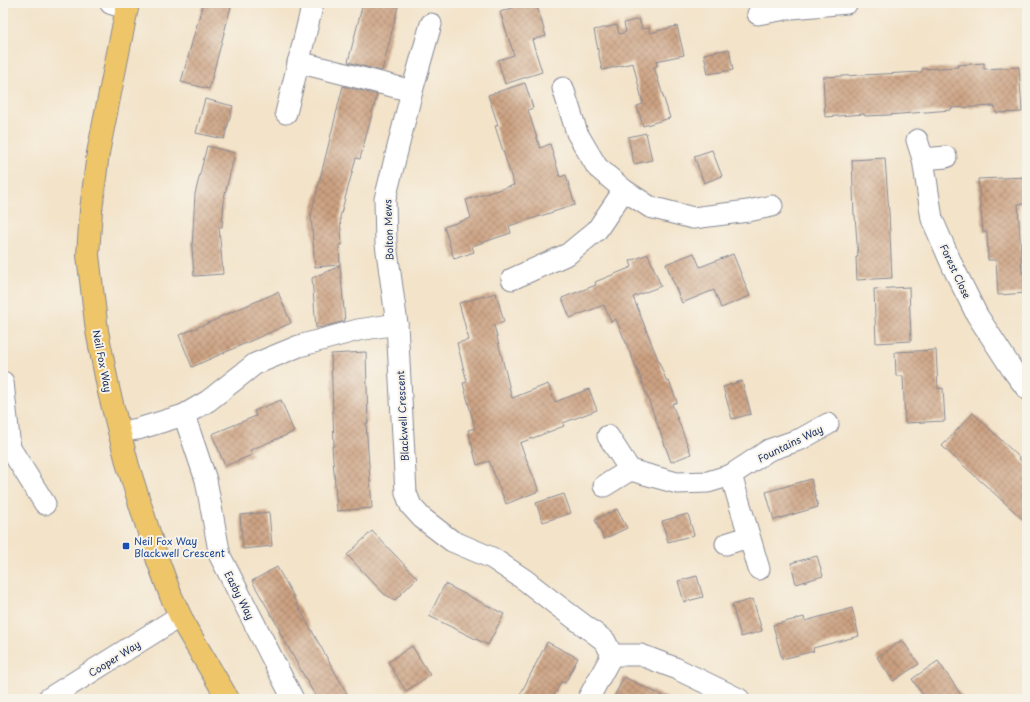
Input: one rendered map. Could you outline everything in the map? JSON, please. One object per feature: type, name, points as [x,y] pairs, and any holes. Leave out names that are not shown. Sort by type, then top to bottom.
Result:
[{"type":"main road","name":"Neil Fox Way","points":[[122,5],[98,153],[91,210],[88,255],[96,331],[109,392],[128,466],[157,558],[171,596],[186,628],[228,699]]},
{"type":"street","points":[[286,113],[313,3]]},
{"type":"street","points":[[758,14],[792,8],[846,3]]},
{"type":"street","name":"Bolton Mews","points":[[397,324],[386,244],[385,199],[412,91],[431,24]]},
{"type":"street","points":[[298,62],[412,91]]},
{"type":"street","points":[[563,88],[577,134],[597,167],[624,190],[650,207],[693,218],[748,211],[772,206]]},
{"type":"street","name":"Forest Close","points":[[946,157],[920,150],[932,219],[976,315],[1027,389]]},
{"type":"street","points":[[512,278],[568,254],[597,230],[624,190]]},
{"type":"street","points":[[119,432],[138,429],[184,415],[208,401],[255,364],[299,346],[358,330],[397,324]]},
{"type":"street","name":"Blackwell Crescent","points":[[397,324],[406,493],[410,506],[422,518],[452,541],[492,558],[525,580],[605,641],[612,655]]},
{"type":"street","points":[[3,382],[7,450],[45,504]]},
{"type":"street","name":"Easby Way","points":[[184,415],[206,480],[220,556],[293,699]]},
{"type":"street","name":"Fountains Way","points":[[630,470],[677,483],[708,482],[731,475],[769,450],[801,439],[828,424]]},
{"type":"street","points":[[604,486],[630,470],[608,436]]},
{"type":"street","points":[[731,475],[758,569]]},
{"type":"street","points":[[726,544],[748,537]]},
{"type":"street","name":"Cooper Way","points":[[48,699],[180,616]]},
{"type":"street","points":[[588,699],[612,655],[641,655],[675,668],[739,699]]},
{"type":"building","points":[[203,3],[232,3],[209,89],[181,82]]},
{"type":"building","points":[[363,3],[399,3],[382,71],[348,62]]},
{"type":"building","points":[[527,3],[536,3],[546,36],[532,40],[542,72],[505,84],[498,60],[514,55],[500,12]]},
{"type":"building","points":[[639,19],[642,29],[649,28],[650,33],[677,26],[684,55],[656,61],[657,66],[654,67],[670,118],[643,126],[637,106],[643,104],[633,63],[602,70],[594,30],[617,25],[619,34],[626,32],[624,23]]},
{"type":"building","points":[[729,49],[733,70],[708,74],[704,54]]},
{"type":"building","points":[[984,63],[984,69],[1019,67],[1022,112],[996,113],[995,106],[951,108],[951,110],[888,115],[865,116],[864,114],[825,117],[823,77],[922,72],[922,69],[958,67],[957,65]]},
{"type":"building","points":[[525,83],[533,108],[528,110],[540,148],[550,144],[560,177],[566,175],[575,205],[509,226],[511,233],[472,246],[474,252],[454,259],[444,227],[471,218],[466,200],[514,185],[495,126],[498,125],[488,95]]},
{"type":"building","points":[[343,86],[377,95],[360,159],[356,158],[340,217],[342,245],[339,245],[340,265],[315,267],[311,215]]},
{"type":"building","points":[[205,99],[233,106],[224,139],[196,133]]},
{"type":"building","points":[[646,133],[652,160],[634,164],[628,137]]},
{"type":"building","points":[[207,146],[235,153],[224,198],[222,227],[219,227],[223,274],[194,276],[192,248],[195,194]]},
{"type":"building","points":[[712,150],[722,176],[704,183],[694,156]]},
{"type":"building","points":[[885,158],[892,278],[857,280],[856,257],[858,257],[854,215],[852,160]]},
{"type":"building","points":[[1027,177],[1027,204],[1018,204],[1022,273],[1027,273],[1027,293],[998,295],[996,260],[988,260],[987,232],[983,232],[978,179]]},
{"type":"building","points":[[694,253],[700,267],[733,254],[750,296],[721,308],[714,290],[682,303],[666,264]]},
{"type":"building","points":[[648,254],[661,286],[633,297],[667,382],[669,381],[677,402],[672,404],[691,454],[671,462],[641,379],[616,319],[611,322],[604,305],[570,318],[562,298],[596,285],[595,282],[632,267],[630,261]]},
{"type":"building","points":[[340,266],[345,321],[316,328],[312,278]]},
{"type":"building","points":[[909,287],[911,341],[876,343],[874,289]]},
{"type":"building","points":[[278,292],[291,323],[192,367],[179,335]]},
{"type":"building","points":[[496,293],[504,322],[494,325],[512,398],[548,384],[555,402],[589,389],[597,410],[563,423],[564,426],[520,443],[539,491],[506,504],[489,461],[477,465],[468,430],[475,428],[463,383],[467,382],[457,343],[469,340],[459,303]]},
{"type":"building","points":[[936,350],[938,389],[943,388],[945,421],[905,423],[903,376],[896,376],[895,352]]},
{"type":"building","points":[[366,352],[368,423],[366,423],[372,508],[337,511],[332,446],[334,446],[331,354]]},
{"type":"building","points":[[742,381],[751,414],[732,419],[723,387]]},
{"type":"building","points":[[281,400],[294,432],[250,450],[252,455],[225,466],[212,434],[256,416],[254,411]]},
{"type":"building","points":[[973,413],[1027,466],[1027,523],[942,446]]},
{"type":"building","points":[[811,479],[818,507],[774,520],[766,492]]},
{"type":"building","points":[[564,494],[571,513],[543,522],[536,503]]},
{"type":"building","points":[[617,509],[627,528],[604,539],[595,520]]},
{"type":"building","points":[[269,512],[272,546],[243,549],[240,515]]},
{"type":"building","points":[[688,514],[694,535],[668,542],[662,521]]},
{"type":"building","points":[[372,531],[417,578],[395,600],[384,594],[347,555]]},
{"type":"building","points":[[817,556],[823,576],[796,584],[791,563]]},
{"type":"building","points":[[277,567],[350,699],[317,699],[279,631],[280,630],[252,581]]},
{"type":"building","points":[[697,576],[703,597],[684,602],[678,581]]},
{"type":"building","points":[[445,584],[504,614],[488,645],[429,616]]},
{"type":"building","points":[[753,599],[762,631],[741,637],[732,605]]},
{"type":"building","points":[[852,608],[859,636],[813,648],[814,651],[782,659],[773,625],[804,617],[805,621]]},
{"type":"building","points":[[902,640],[919,664],[893,681],[877,657]]},
{"type":"building","points":[[547,642],[578,658],[565,683],[561,682],[552,699],[518,699]]},
{"type":"building","points":[[412,646],[430,675],[406,691],[388,662]]},
{"type":"building","points":[[938,661],[964,699],[925,699],[912,679]]},
{"type":"building","points":[[624,677],[669,699],[613,699]]},
{"type":"place","name":"Neil Fox Way Blackwell Crescent","points":[[126,546]]}]
